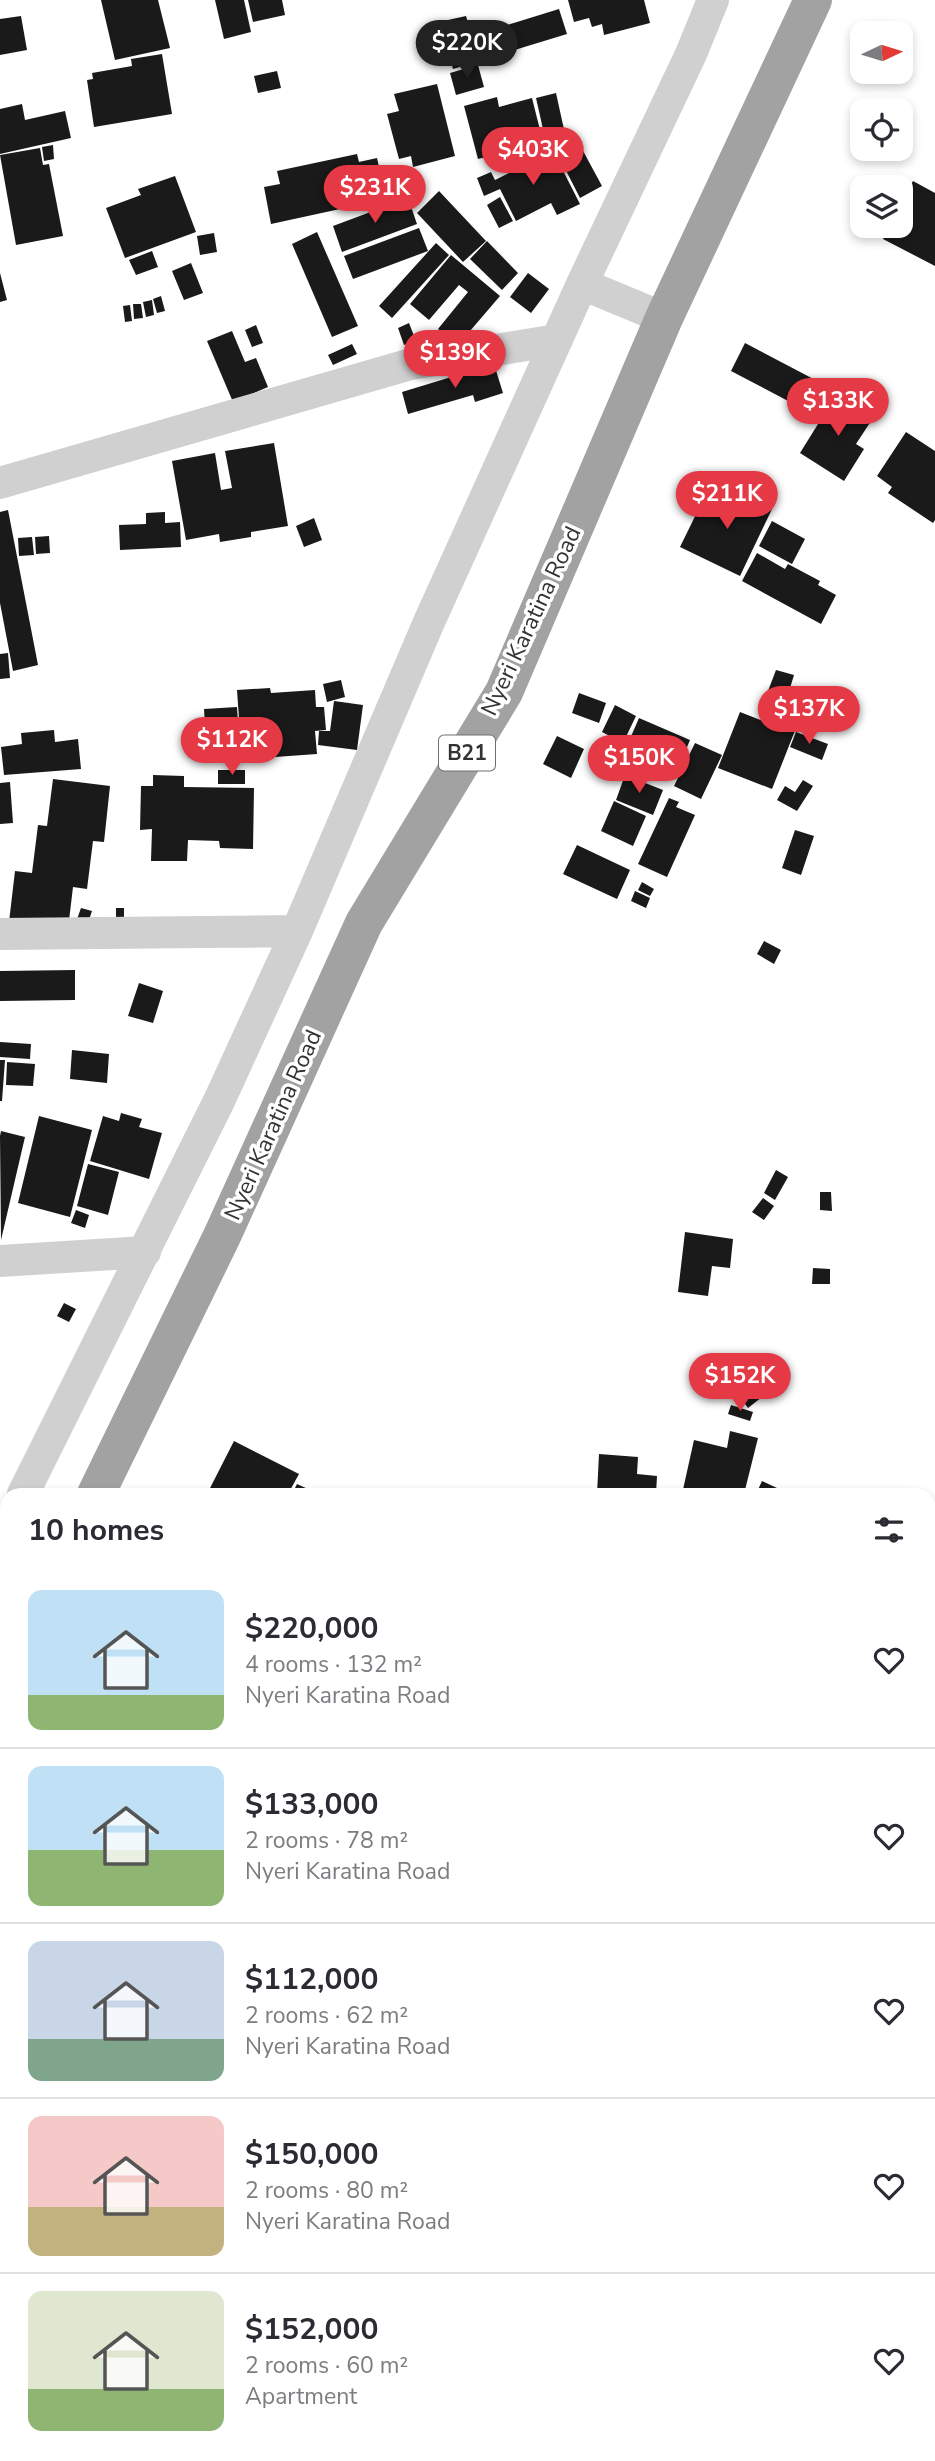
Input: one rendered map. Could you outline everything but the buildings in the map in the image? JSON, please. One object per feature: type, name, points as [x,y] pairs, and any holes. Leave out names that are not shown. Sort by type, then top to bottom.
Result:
[{"type":"highway","name":"Nyeri Karatina Road","points":[[99,1488],[222,1236],[364,923],[503,692],[664,318],[813,0]]},
{"type":"street","points":[[26,1488],[219,1101],[297,931],[429,622],[582,284],[691,54],[713,0]]},
{"type":"street","points":[[582,284],[664,318]]},
{"type":"street","points":[[0,483],[411,364],[557,340]]},
{"type":"street","points":[[0,934],[297,931]]},
{"type":"street","points":[[0,1261],[145,1252]]}]
